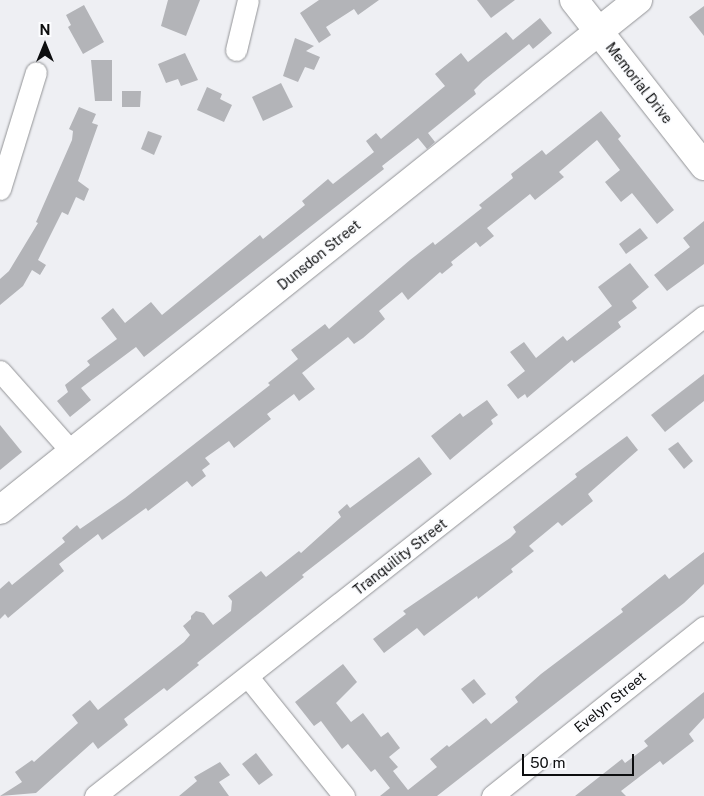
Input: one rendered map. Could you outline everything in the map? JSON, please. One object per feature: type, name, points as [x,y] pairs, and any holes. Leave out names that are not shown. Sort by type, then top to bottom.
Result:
[{"type":"main road","name":"Memorial Drive","points":[[574,0],[704,166]]},
{"type":"main road","name":"Dunsdon Street","points":[[0,510],[638,0]]},
{"type":"street","points":[[236,50],[248,0]]},
{"type":"street","points":[[0,189],[36,72]]},
{"type":"street","name":"Tranquility Street","points":[[95,796],[704,316]]},
{"type":"street","points":[[0,371],[72,452]]},
{"type":"street","name":"Evelyn Street","points":[[492,796],[704,627]]},
{"type":"street","points":[[248,677],[344,796]]},
{"type":"building","points":[[168,0],[200,0],[186,36],[161,26]]},
{"type":"building","points":[[319,0],[379,0],[358,15],[354,9],[326,27],[331,35],[319,43],[300,13]]},
{"type":"building","points":[[477,0],[515,0],[491,18]]},
{"type":"building","points":[[84,5],[104,42],[83,54],[68,27],[71,25],[66,15]]},
{"type":"building","points":[[704,6],[704,36],[689,17]]},
{"type":"building","points":[[540,18],[552,33],[533,49],[529,44],[483,81],[474,90],[476,94],[428,133],[435,142],[427,149],[418,138],[382,166],[384,169],[144,357],[136,347],[81,388],[91,400],[70,417],[57,401],[68,392],[65,385],[90,365],[87,361],[117,339],[101,318],[113,308],[125,323],[151,302],[162,315],[260,235],[263,239],[305,205],[302,201],[328,179],[333,184],[374,152],[366,141],[376,133],[381,139],[445,86],[435,74],[461,53],[468,62],[506,32],[513,40]]},
{"type":"building","points":[[295,38],[314,46],[306,51],[320,57],[314,70],[305,67],[298,82],[283,76]]},
{"type":"building","points":[[185,53],[198,80],[181,86],[178,79],[166,83],[158,64]]},
{"type":"building","points":[[91,60],[112,60],[112,101],[95,101]]},
{"type":"building","points":[[281,83],[293,107],[263,121],[252,97]]},
{"type":"building","points":[[207,87],[222,94],[220,99],[232,105],[224,122],[197,110]]},
{"type":"building","points":[[122,91],[141,91],[140,107],[122,107]]},
{"type":"building","points":[[79,107],[96,114],[92,123],[98,125],[78,181],[89,189],[84,201],[76,197],[68,215],[62,212],[38,260],[46,265],[40,275],[32,270],[23,286],[0,305],[0,279],[9,271],[38,223],[36,222],[72,140],[73,131],[69,129]]},
{"type":"building","points":[[601,111],[621,136],[618,139],[674,210],[657,224],[632,193],[621,202],[605,182],[620,170],[597,140],[559,172],[564,177],[535,200],[530,194],[487,228],[494,236],[480,247],[476,242],[451,262],[453,265],[442,274],[440,272],[408,300],[402,292],[379,311],[385,319],[363,338],[354,344],[348,337],[302,373],[315,389],[299,401],[294,394],[267,414],[271,419],[234,448],[229,441],[205,458],[210,464],[202,470],[206,476],[192,487],[187,481],[148,511],[146,508],[102,540],[98,534],[59,564],[64,571],[8,618],[5,614],[0,619],[0,589],[9,581],[12,585],[65,542],[62,538],[77,525],[80,529],[125,498],[270,385],[268,383],[298,359],[291,350],[325,324],[329,329],[410,260],[433,242],[435,245],[482,208],[479,205],[513,178],[511,174],[542,150],[546,155]]},
{"type":"building","points":[[148,131],[162,136],[154,155],[141,149]]},
{"type":"building","points":[[704,221],[704,264],[667,291],[654,275],[690,247],[683,238]]},
{"type":"building","points":[[640,228],[648,238],[626,254],[619,244]]},
{"type":"building","points":[[630,263],[649,287],[632,301],[637,308],[618,322],[621,327],[574,363],[572,360],[527,398],[525,394],[518,399],[507,385],[525,371],[510,352],[524,342],[536,358],[563,336],[567,341],[612,306],[598,287]]},
{"type":"building","points":[[704,374],[704,401],[665,432],[651,415]]},
{"type":"building","points":[[487,400],[498,415],[491,420],[493,424],[450,460],[431,436],[460,413],[463,417]]},
{"type":"building","points":[[0,425],[22,452],[0,470]]},
{"type":"building","points":[[627,436],[638,450],[588,494],[593,501],[562,526],[558,522],[529,546],[534,551],[511,569],[513,572],[478,599],[477,596],[424,636],[417,628],[384,653],[373,639],[406,614],[403,611],[510,538],[516,532],[513,527],[577,477],[575,474]]},
{"type":"building","points":[[678,442],[693,461],[684,469],[668,449]]},
{"type":"building","points":[[419,457],[432,474],[302,575],[304,577],[197,663],[199,665],[167,691],[164,688],[124,719],[128,725],[98,749],[93,742],[36,793],[0,796],[22,782],[15,772],[32,760],[34,762],[78,723],[72,715],[90,700],[98,710],[184,642],[190,635],[183,626],[196,611],[204,613],[213,625],[231,611],[232,601],[228,596],[261,571],[266,577],[299,551],[301,553],[341,517],[338,512],[347,504],[350,508]]},
{"type":"building","points":[[704,552],[704,584],[684,603],[437,796],[380,796],[390,788],[375,769],[371,772],[348,744],[342,749],[321,721],[314,726],[295,702],[343,664],[357,682],[336,703],[351,722],[363,713],[381,737],[388,732],[400,748],[389,757],[398,767],[393,771],[408,790],[437,767],[430,759],[447,745],[449,747],[486,718],[491,724],[518,702],[515,697],[541,674],[623,612],[621,609],[665,574],[669,579]]},
{"type":"building","points":[[474,679],[486,694],[473,704],[461,689]]},
{"type":"building","points":[[704,692],[704,718],[689,734],[694,741],[663,765],[660,761],[621,791],[626,796],[575,796],[622,759],[625,763],[648,746],[644,741]]},
{"type":"building","points":[[256,753],[273,775],[259,785],[242,764]]},
{"type":"building","points":[[220,762],[230,775],[219,782],[229,796],[179,796],[197,781],[194,777]]}]
